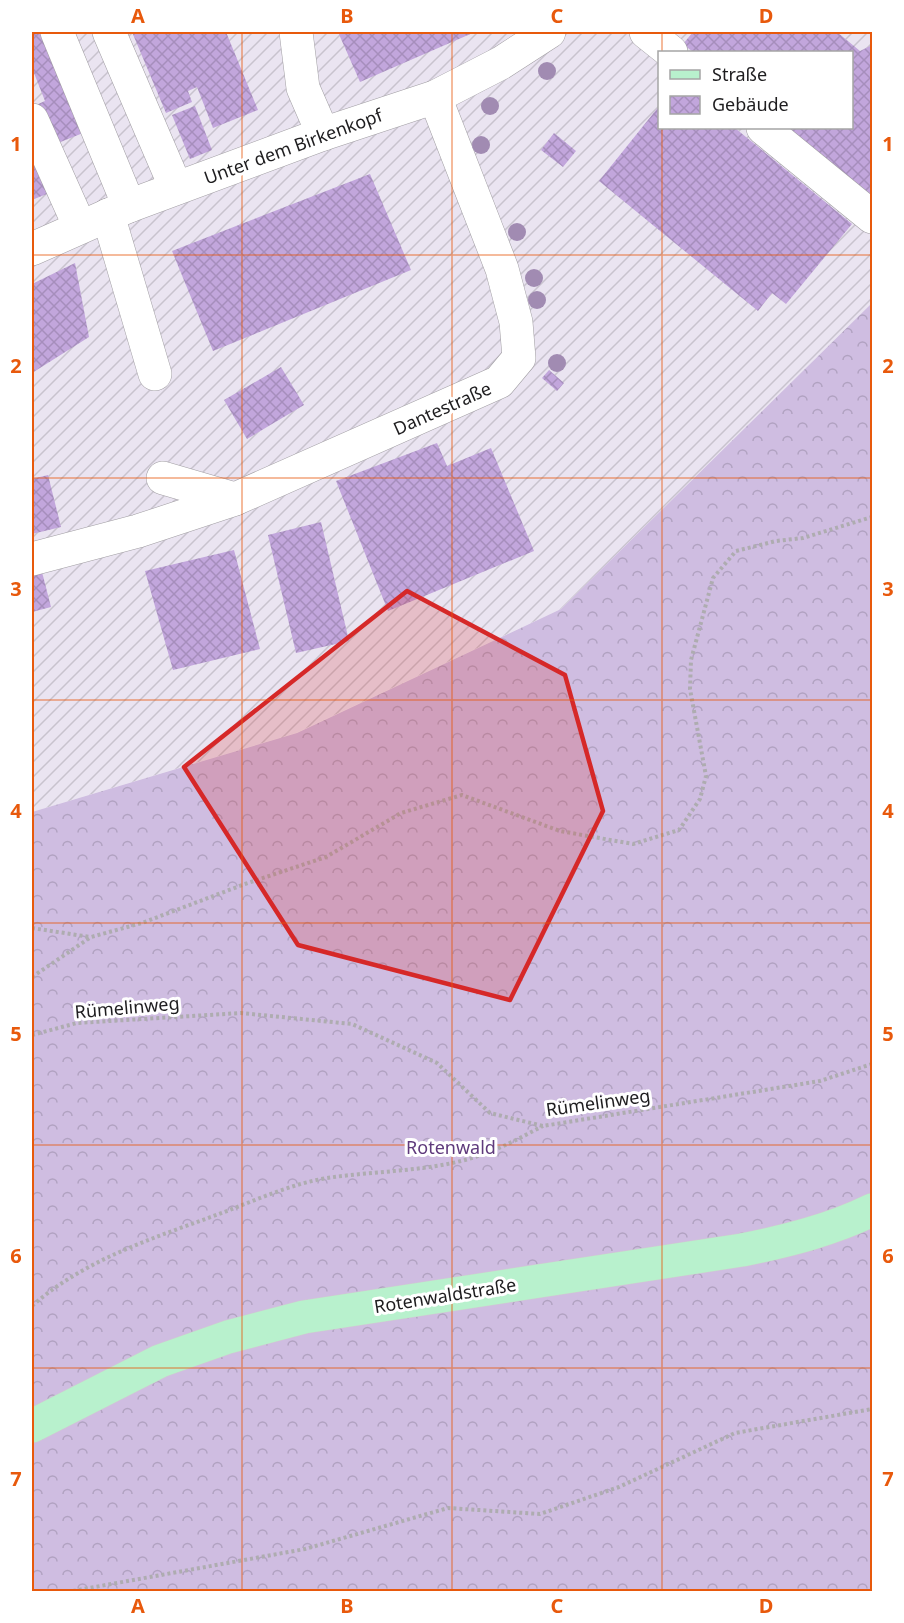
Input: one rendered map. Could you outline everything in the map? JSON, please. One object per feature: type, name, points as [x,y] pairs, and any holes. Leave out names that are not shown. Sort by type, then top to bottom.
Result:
[{"type":"main road","name":"Rotenwaldstraße","points":[[32,1426],[160,1361],[228,1337],[304,1317],[753,1248],[795,1239],[873,1210]]},
{"type":"street","points":[[57,32],[106,216],[155,375]]},
{"type":"street","points":[[109,32],[176,188]]},
{"type":"street","points":[[296,32],[303,88],[323,134]]},
{"type":"street","name":"Unter dem Birkenkopf","points":[[32,249],[176,188],[323,134],[435,97],[501,63],[549,32]]},
{"type":"street","points":[[646,32],[670,51]]},
{"type":"street","name":"Dantestraße","points":[[32,559],[138,531],[235,499],[499,382],[519,358],[516,322],[502,269],[435,97]]},
{"type":"street","points":[[32,120],[106,216]]},
{"type":"street","points":[[764,129],[873,217]]},
{"type":"street","points":[[163,478],[235,499]]},
{"type":"path","points":[[32,977],[91,937],[142,923],[245,884],[326,857],[401,813],[462,795],[560,831],[633,844],[679,830],[700,798],[706,776],[690,689],[691,660],[713,578],[736,551],[776,541],[803,538],[873,516]]},
{"type":"path","points":[[32,928],[91,937]]},
{"type":"path","name":"Rümelinweg","points":[[32,1035],[77,1023],[241,1013],[352,1024],[437,1063],[490,1113],[543,1126],[820,1081],[873,1064]]},
{"type":"path","points":[[32,1306],[51,1289],[119,1251],[270,1194],[326,1178],[385,1173],[448,1163],[488,1153],[543,1126]]},
{"type":"path","points":[[67,1592],[305,1549],[448,1508],[540,1514],[619,1487],[735,1433],[873,1409]]},
{"type":"highlighted area","points":[[407,591],[565,675],[603,811],[510,1000],[298,945],[184,767]]},
{"type":"shaded area","points":[[32,32],[872,32],[872,303],[561,609],[296,733],[32,812]]},
{"type":"green space","name":"Rotenwald","points":[[872,303],[872,1591],[32,1592],[32,812],[297,733],[561,609]]},
{"type":"building","points":[[32,32],[47,32],[88,131],[53,145],[36,105],[45,101],[32,68]]},
{"type":"building","points":[[132,32],[226,32],[258,110],[213,128],[197,87],[188,91],[192,102],[166,113]]},
{"type":"building","points":[[338,32],[475,32],[360,82]]},
{"type":"building","points":[[693,32],[837,32],[860,51],[872,45],[872,203],[783,129],[853,129],[853,51],[692,51],[683,44]]},
{"type":"building","points":[[195,106],[212,150],[190,159],[172,115]]},
{"type":"building","points":[[658,107],[658,129],[736,129],[852,224],[786,304],[772,293],[758,311],[599,181]]},
{"type":"building","points":[[554,133],[576,151],[563,167],[541,150]]},
{"type":"building","points":[[32,136],[54,191],[32,200]]},
{"type":"building","points":[[370,174],[411,270],[213,351],[172,251]]},
{"type":"building","points":[[75,263],[89,337],[32,373],[32,284]]},
{"type":"building","points":[[281,367],[304,405],[247,439],[224,400]]},
{"type":"building","points":[[549,370],[564,383],[557,391],[542,378]]},
{"type":"building","points":[[437,443],[447,466],[491,448],[534,551],[388,611],[336,481]]},
{"type":"building","points":[[48,475],[61,527],[32,534],[32,479]]},
{"type":"building","points":[[321,522],[349,641],[296,653],[268,535]]},
{"type":"building","points":[[234,550],[260,649],[173,670],[145,571]]},
{"type":"building","points":[[42,572],[51,607],[32,612],[32,575]]}]
